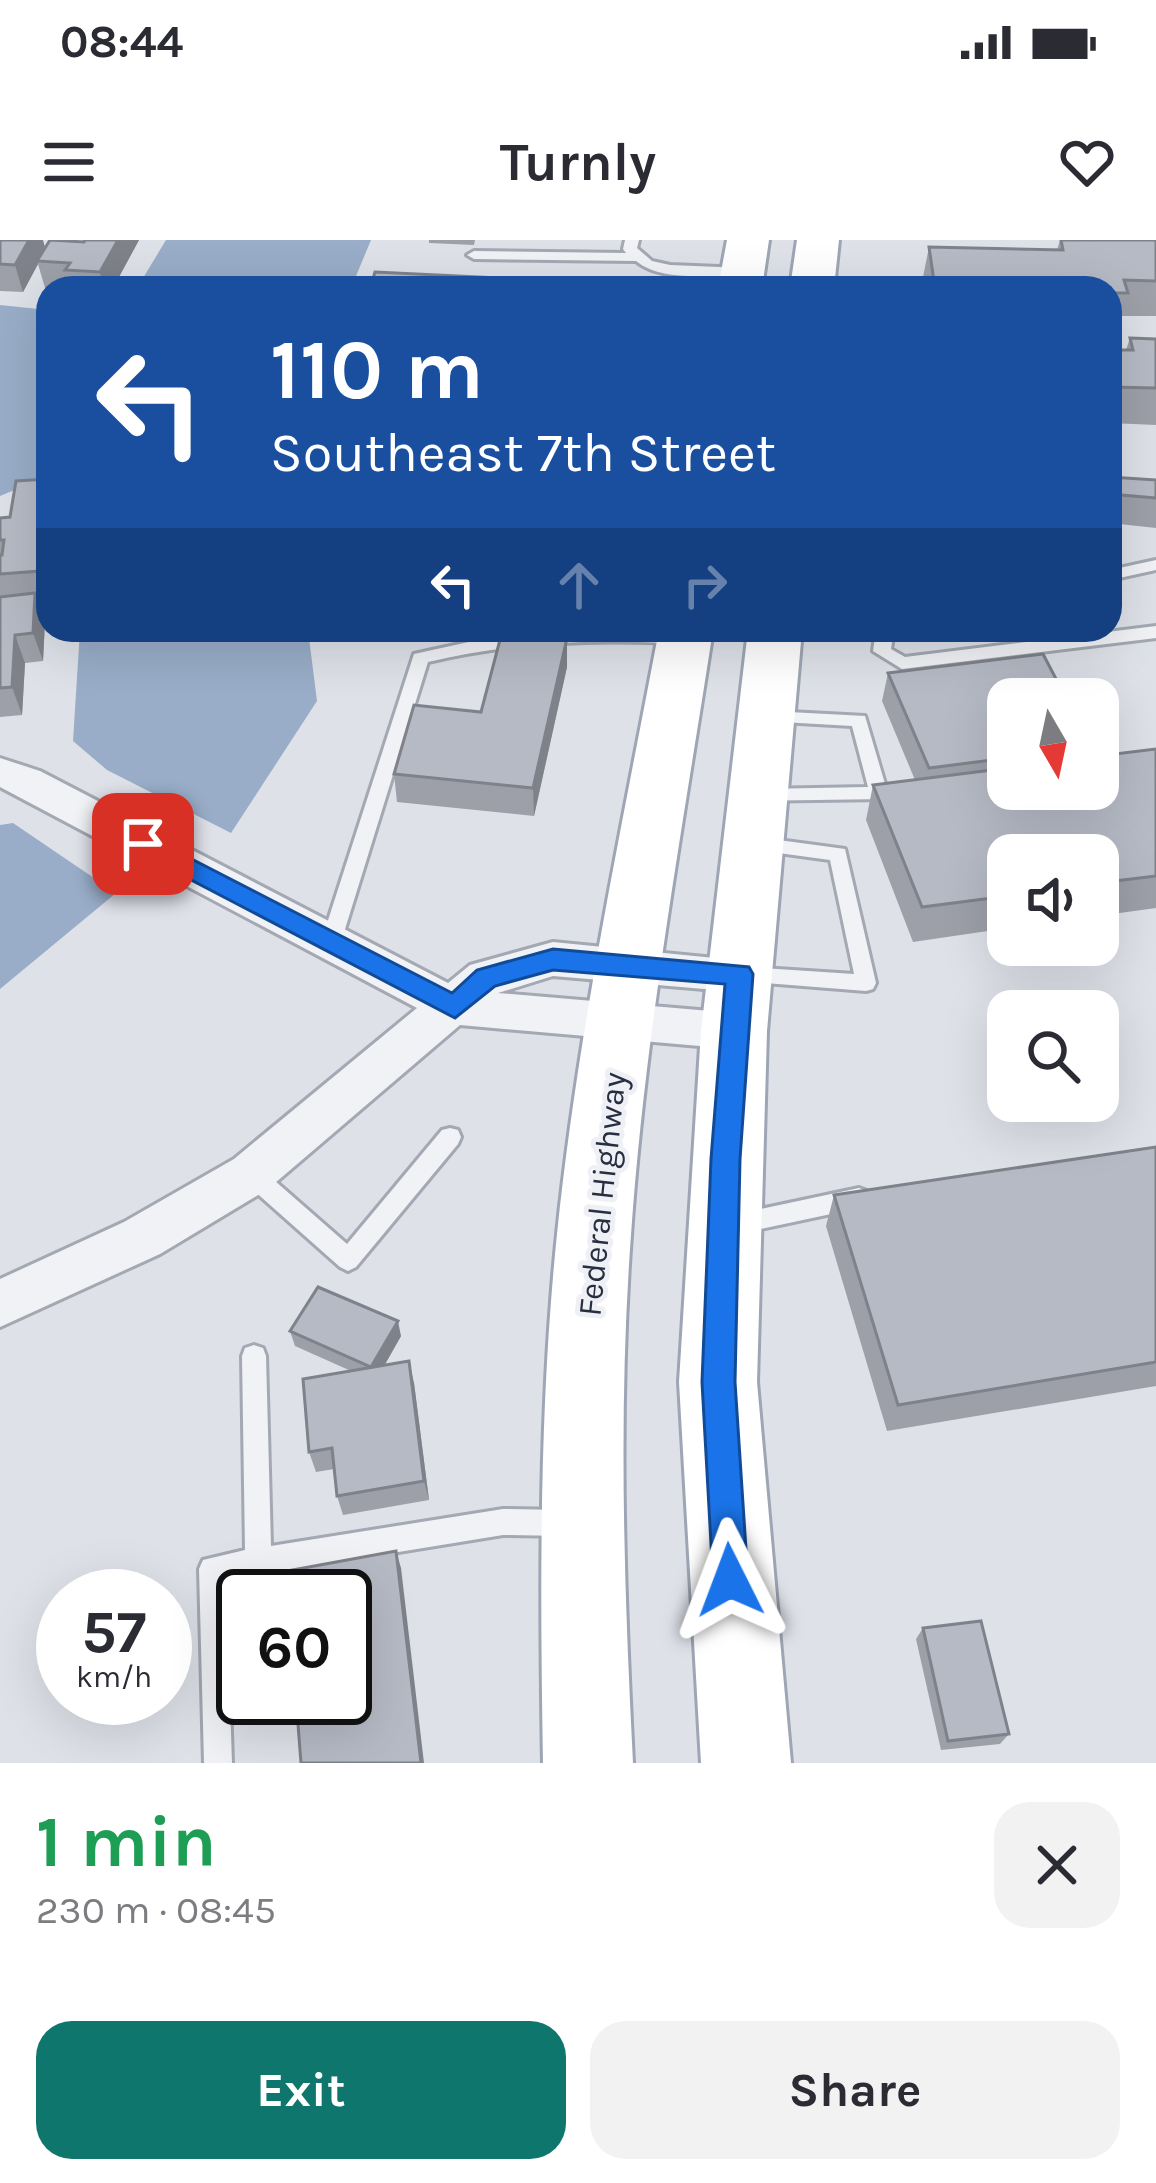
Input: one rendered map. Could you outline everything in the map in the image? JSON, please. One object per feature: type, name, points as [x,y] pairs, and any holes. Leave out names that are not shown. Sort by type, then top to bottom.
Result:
[{"type":"main road","points":[[814,276],[818,240]]},
{"type":"main road","name":"Federal Highway","points":[[588,1763],[581,1607],[584,1398],[599,1185],[625,993],[684,642]]},
{"type":"main road","points":[[746,1763],[718,1382],[736,1003],[774,642]]},
{"type":"street","points":[[0,772],[455,1007],[625,993],[736,1003]]},
{"type":"street","points":[[0,1304],[142,1238],[251,1174],[455,1007]]},
{"type":"lane","points":[[632,240],[630,249],[647,264],[670,269],[744,267]]},
{"type":"lane","points":[[474,255],[638,256]]},
{"type":"lane","points":[[1122,572],[1156,565]]},
{"type":"lane","points":[[1122,636],[1156,632]]},
{"type":"lane","points":[[331,943],[420,658],[482,642]]},
{"type":"lane","points":[[883,642],[882,651],[902,663],[1074,642]]},
{"type":"lane","points":[[755,820],[880,794],[859,720],[766,717]]},
{"type":"lane","points":[[736,1003],[866,982],[838,854],[755,820]]},
{"type":"lane","points":[[251,1174],[348,1260],[450,1136]]},
{"type":"lane","points":[[724,1227],[879,1193]]},
{"type":"lane","points":[[254,1356],[258,1561]]},
{"type":"lane","points":[[218,1763],[212,1569],[503,1522],[584,1523]]},
{"type":"water","points":[[166,240],[371,240],[356,276],[144,276]]},
{"type":"water","points":[[0,305],[36,309],[36,481],[0,496]]},
{"type":"water","points":[[79,642],[310,642],[317,701],[231,833],[107,770],[73,741]]},
{"type":"water","points":[[13,823],[116,893],[0,989],[0,825]]},
{"type":"building","points":[[0,240],[29,240],[15,265],[0,264]]},
{"type":"building","points":[[50,240],[118,240],[100,272],[65,270],[70,263],[37,261]]},
{"type":"building","points":[[1061,240],[1156,240],[1156,281],[1124,280],[1128,293],[1122,293],[1122,276],[933,276],[929,247],[1063,250]]},
{"type":"building","points":[[375,272],[459,276],[374,276]]},
{"type":"building","points":[[1130,338],[1156,339],[1156,388],[1122,387],[1122,350],[1133,350]]},
{"type":"building","points":[[1122,478],[1156,480],[1156,498],[1122,495]]},
{"type":"building","points":[[36,480],[36,571],[0,574],[4,540],[0,540],[0,518],[10,517],[16,481]]},
{"type":"building","points":[[35,593],[33,633],[15,635],[12,687],[0,688],[0,597]]},
{"type":"building","points":[[499,642],[566,642],[533,788],[394,774],[414,705],[481,712]]},
{"type":"building","points":[[1043,654],[1056,678],[987,678],[987,761],[929,768],[888,673]]},
{"type":"building","points":[[1156,749],[1156,876],[1119,880],[1119,834],[987,834],[987,899],[922,907],[873,785],[987,771],[987,810],[1119,810],[1119,753]]},
{"type":"building","points":[[1156,1147],[1156,1362],[898,1405],[834,1195]]},
{"type":"building","points":[[318,1287],[398,1321],[371,1367],[290,1331]]},
{"type":"building","points":[[409,1361],[424,1481],[337,1496],[332,1448],[309,1452],[303,1379]]},
{"type":"building","points":[[396,1551],[421,1763],[301,1763],[298,1725],[372,1725],[372,1569],[298,1569]]},
{"type":"building","points":[[981,1621],[1009,1734],[948,1741],[923,1628]]},
{"type":"route","points":[[143,844],[455,1007],[487,977],[553,959],[739,974],[725,1159],[718,1382],[730,1580]]}]
